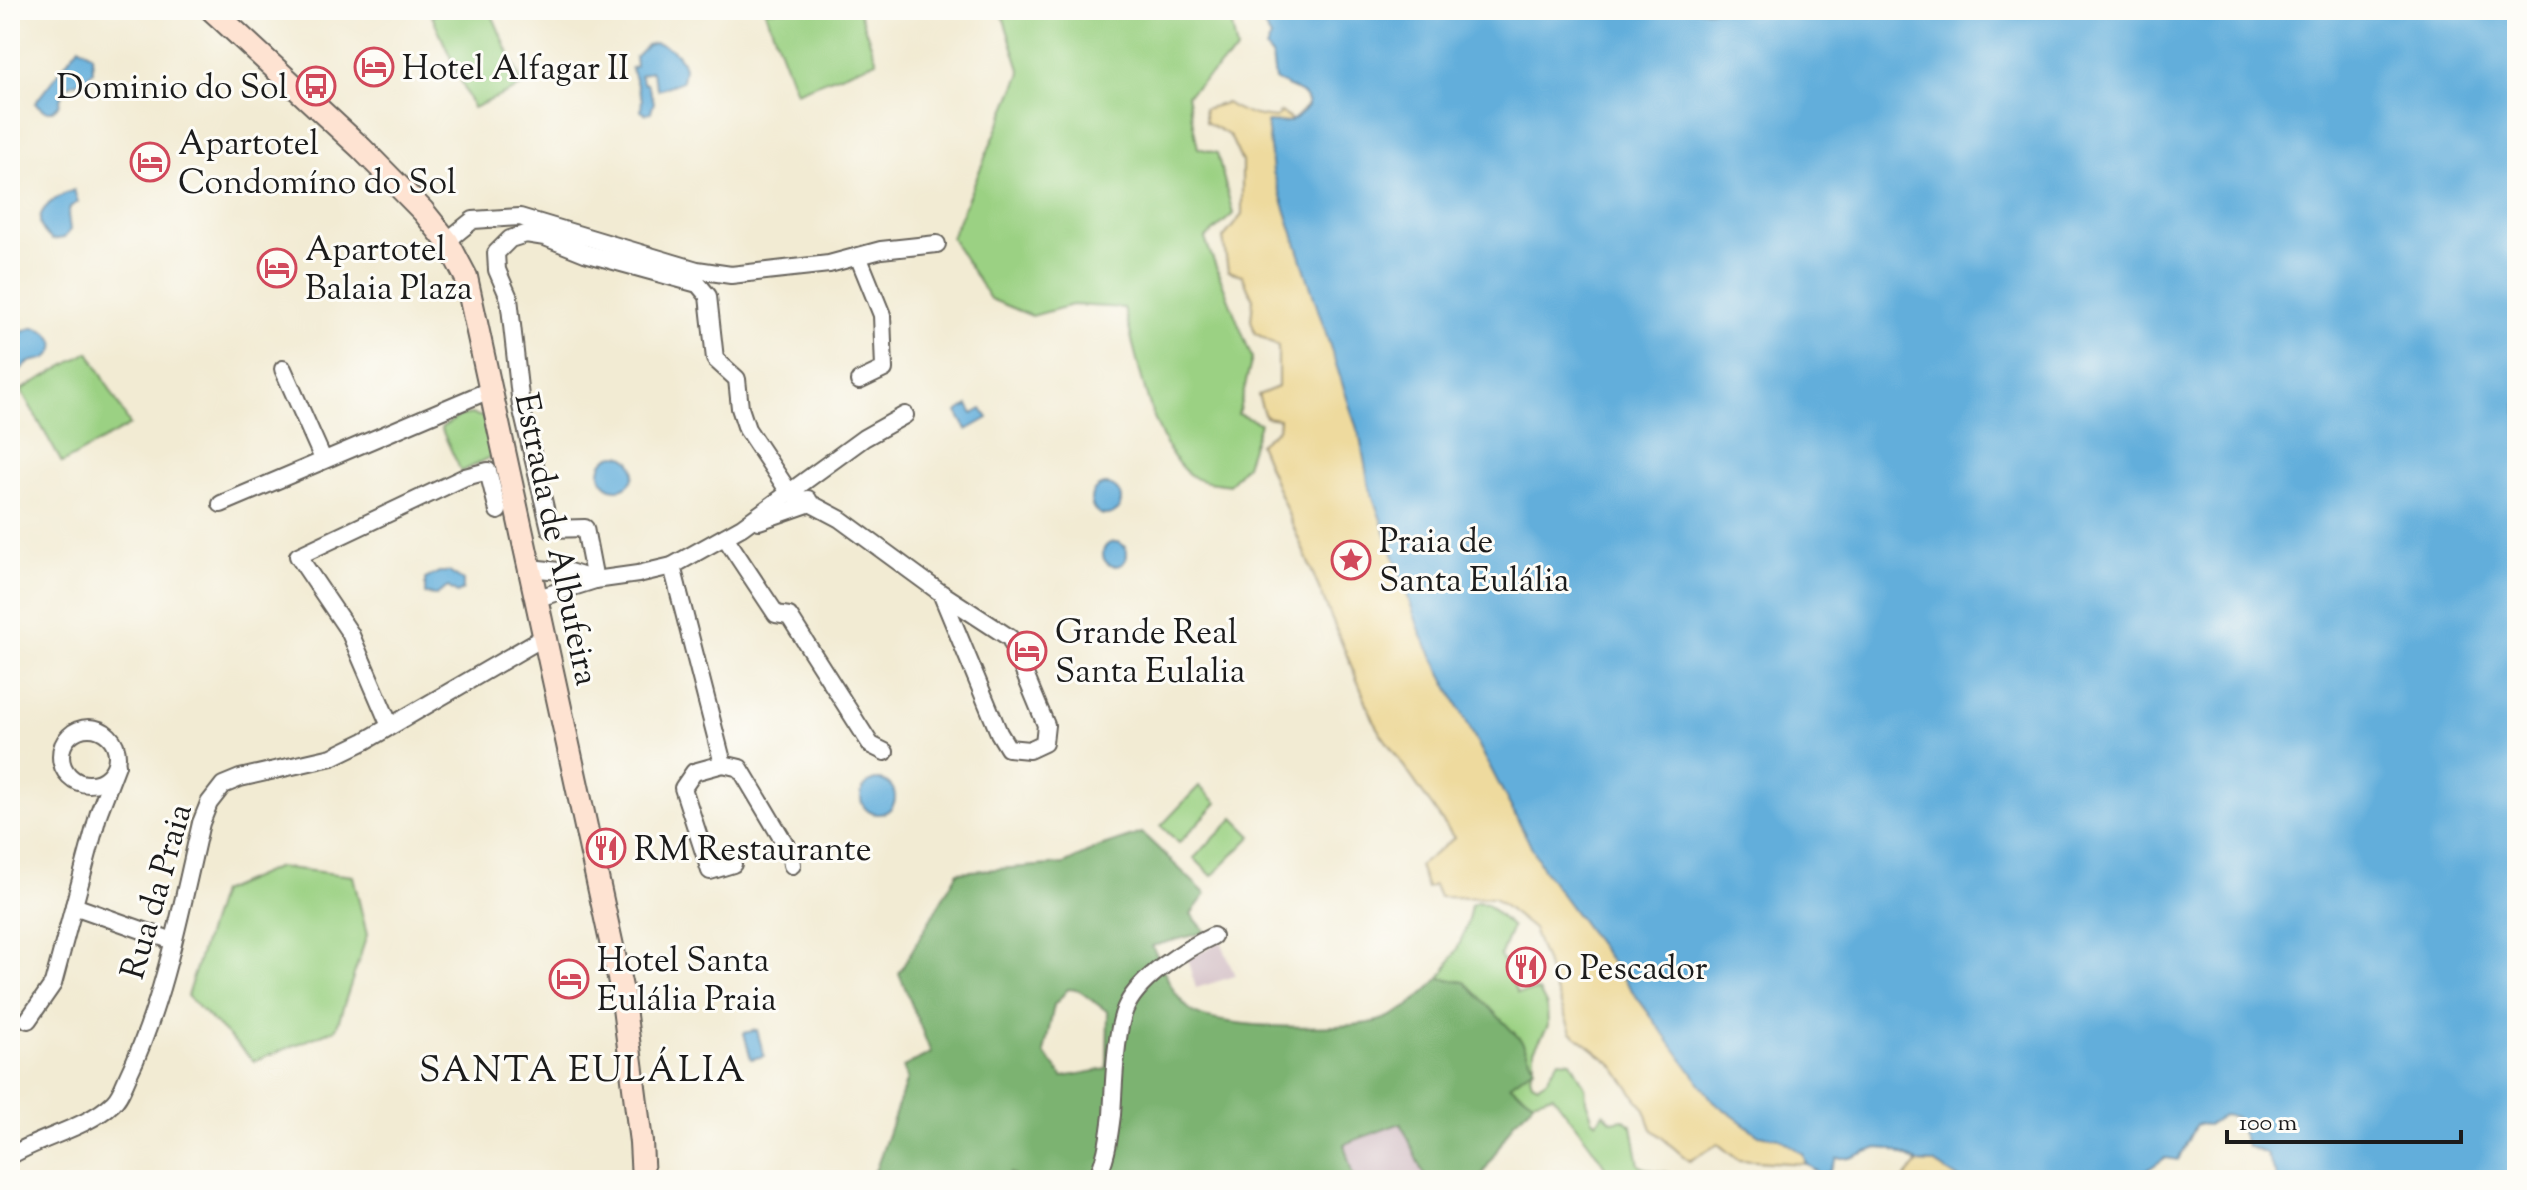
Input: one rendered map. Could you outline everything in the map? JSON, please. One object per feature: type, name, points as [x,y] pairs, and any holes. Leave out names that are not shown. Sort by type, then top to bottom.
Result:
[{"type":"street","name":"Estrada de Albufeira","points":[[212,10],[371,157],[423,211],[447,241],[466,277],[622,992],[643,1180]]},
{"type":"street","points":[[447,241],[473,220],[520,217],[697,270],[731,275],[829,264],[881,250],[937,244]]},
{"type":"street","points":[[595,580],[585,528],[550,529],[521,406],[509,298],[497,270],[496,253],[510,239],[526,234],[545,237],[585,253],[698,284],[708,296],[715,359],[737,379],[740,408],[747,429],[789,492],[840,519],[941,593],[1010,638],[1046,725],[1044,743],[1029,750],[1008,748],[941,593]]},
{"type":"street","points":[[858,256],[882,315],[884,369],[859,381]]},
{"type":"street","points":[[283,369],[323,459]]},
{"type":"street","points":[[221,504],[492,389]]},
{"type":"street","points":[[535,599],[595,580],[672,566],[742,527],[864,438],[905,415]]},
{"type":"street","points":[[390,726],[350,633],[298,556],[465,477],[488,471],[498,511]]},
{"type":"street","points":[[808,504],[810,477]]},
{"type":"street","points":[[742,527],[808,504]]},
{"type":"street","points":[[725,537],[776,614],[789,616],[871,745],[885,752]]},
{"type":"street","points":[[672,566],[723,764]]},
{"type":"street","points":[[529,568],[569,572],[595,580]]},
{"type":"street","name":"Rua da Praia","points":[[10,1156],[93,1117],[116,1101],[137,1056],[173,941],[201,823],[209,803],[223,785],[240,778],[332,757],[544,637]]},
{"type":"street","points":[[28,1020],[53,984],[99,812],[117,765],[117,749],[106,733],[91,728],[72,733],[62,750],[62,765],[66,773],[95,795],[99,812]]},
{"type":"street","points":[[733,864],[710,871],[683,788],[694,772],[723,764],[740,768],[790,852],[792,865]]},
{"type":"street","points":[[85,785],[105,781],[117,765]]},
{"type":"street","points":[[74,906],[173,941]]},
{"type":"street","points":[[1095,1180],[1109,1142],[1125,1006],[1137,989],[1176,958],[1213,936]]},
{"type":"shaded area","points":[[1221,941],[1235,976],[1196,988],[1187,959]]},
{"type":"shaded area","points":[[1401,1122],[1427,1180],[1354,1180],[1344,1144]]},
{"type":"green space","points":[[445,10],[490,10],[523,86],[473,108],[432,16]]},
{"type":"green space","points":[[765,10],[858,10],[877,61],[796,92]]},
{"type":"green space","points":[[1001,10],[1229,10],[1237,51],[1187,95],[1198,148],[1217,153],[1233,214],[1205,239],[1252,358],[1238,414],[1260,423],[1246,465],[1229,485],[1196,479],[1179,464],[1167,446],[1148,400],[1124,308],[1072,305],[1032,316],[990,299],[951,238],[1021,73]]},
{"type":"green space","points":[[89,352],[130,425],[62,463],[21,390]]},
{"type":"green space","points":[[471,414],[484,417],[493,456],[461,472],[441,428],[460,416]]},
{"type":"green space","points":[[1199,786],[1217,803],[1179,843],[1161,826]]},
{"type":"green space","points":[[1234,818],[1252,836],[1212,876],[1194,858]]},
{"type":"green space","points":[[1142,833],[1206,894],[1191,914],[1206,932],[1152,946],[1169,982],[1185,1006],[1207,1018],[1256,1025],[1315,1027],[1365,1024],[1398,1013],[1440,978],[1465,982],[1522,1041],[1534,1067],[1510,1085],[1533,1101],[1514,1122],[1479,1180],[1427,1180],[1401,1123],[1344,1144],[1354,1180],[1018,1180],[1010,1173],[1006,1180],[866,1180],[876,1169],[907,1079],[903,1067],[931,1053],[899,973],[958,872],[1064,864],[1097,848]],"holes":[[[1068,989],[1078,990],[1108,1012],[1107,1069],[1063,1077],[1044,1053],[1054,1005]]]},
{"type":"green space","points":[[278,867],[353,876],[367,935],[336,1029],[254,1061],[187,996],[220,892]]},
{"type":"green space","points":[[1477,902],[1486,904],[1512,927],[1500,956],[1517,993],[1539,991],[1547,1006],[1548,1026],[1534,1050],[1534,1067],[1530,1075],[1532,1082],[1538,1085],[1546,1080],[1559,1060],[1571,1061],[1585,1087],[1593,1120],[1597,1122],[1603,1113],[1612,1121],[1623,1119],[1632,1126],[1639,1165],[1671,1174],[1679,1180],[1612,1180],[1553,1095],[1533,1101],[1510,1085],[1465,983],[1440,978],[1456,952],[1471,905]]},
{"type":"sand","points":[[1291,57],[1903,1135],[1804,1154],[1806,1164],[1738,1160],[1718,1144],[1689,1161],[1652,1129],[1645,1110],[1612,1064],[1571,1032],[1533,929],[1494,898],[1439,897],[1434,885],[1427,888],[1419,866],[1454,838],[1377,728],[1259,444],[1278,429],[1279,419],[1265,417],[1258,395],[1278,387],[1278,346],[1255,333],[1251,320],[1253,299],[1242,275],[1228,271],[1223,238],[1242,215],[1242,162],[1230,136],[1206,122],[1204,109],[1226,103],[1244,112],[1263,116],[1276,118],[1280,112],[1293,121],[1308,105]]},
{"type":"sand","points":[[1918,1162],[1934,1163],[1961,1180],[1903,1180]]},
{"type":"water","points":[[1261,10],[2517,10],[2517,1180],[2278,1180],[2266,1154],[2247,1146],[2235,1117],[2223,1115],[2208,1125],[2196,1124],[2178,1160],[2165,1158],[2141,1174],[2125,1173],[2117,1180],[1961,1180],[1934,1163],[1918,1162],[1891,1149],[1877,1148],[1850,1158],[1837,1158],[1830,1172],[1821,1174],[1806,1164],[1803,1154],[1779,1138],[1759,1135],[1713,1101],[1543,869],[1421,634],[1369,486],[1360,438],[1273,172],[1267,122],[1290,121],[1308,106],[1300,92],[1275,80],[1272,56],[1266,49],[1271,37],[1260,20]]},
{"type":"water","points":[[655,43],[674,51],[684,70],[682,81],[658,90],[651,71],[640,75],[644,84],[647,83],[654,102],[651,112],[646,114],[641,111],[642,99],[631,68],[636,66],[635,57],[647,45]]},
{"type":"water","points":[[79,46],[92,55],[93,71],[68,86],[59,105],[52,111],[45,111],[35,103]]},
{"type":"water","points":[[74,190],[78,202],[70,207],[70,230],[64,238],[52,240],[40,224],[44,209]]},
{"type":"water","points":[[32,328],[43,330],[52,337],[53,352],[46,358],[27,363],[10,376],[10,343],[19,333]]},
{"type":"water","points":[[968,405],[973,414],[982,409],[988,418],[967,430],[957,412]]},
{"type":"water","points":[[617,455],[629,460],[634,472],[629,484],[617,489],[605,484],[600,472],[605,460]]},
{"type":"water","points":[[1106,485],[1117,489],[1121,500],[1117,511],[1106,515],[1095,511],[1091,500],[1095,489]]},
{"type":"water","points":[[1115,542],[1126,549],[1127,554],[1120,565],[1115,566],[1104,559],[1103,554],[1110,543]]},
{"type":"water","points":[[439,572],[449,572],[463,581],[463,590],[457,593],[448,587],[436,595],[425,594],[425,579]]},
{"type":"water","points":[[878,780],[890,785],[895,797],[890,809],[878,814],[866,809],[861,797],[866,785]]},
{"type":"water","points":[[757,1030],[764,1056],[751,1059],[744,1033]]},
{"type":"place","name":"Hotel Alfagar II","points":[[374,67]]},
{"type":"place","name":"Dominio do Sol","points":[[316,86]]},
{"type":"place","name":"Apartotel Condomíno do Sol","points":[[150,162]]},
{"type":"place","name":"Apartotel Balaia Plaza","points":[[277,268]]},
{"type":"place","name":"Praia de Santa Eulália","points":[[1351,560]]},
{"type":"place","name":"Grande Real Santa Eulalia","points":[[1027,651]]},
{"type":"place","name":"RM Restaurante","points":[[606,848]]},
{"type":"place","name":"o Pescador","points":[[1526,967]]},
{"type":"place","name":"Hotel Santa Eulália Praia","points":[[569,979]]},
{"type":"district","name":"SANTA EULÁLIA","points":[[583,1068]]}]
